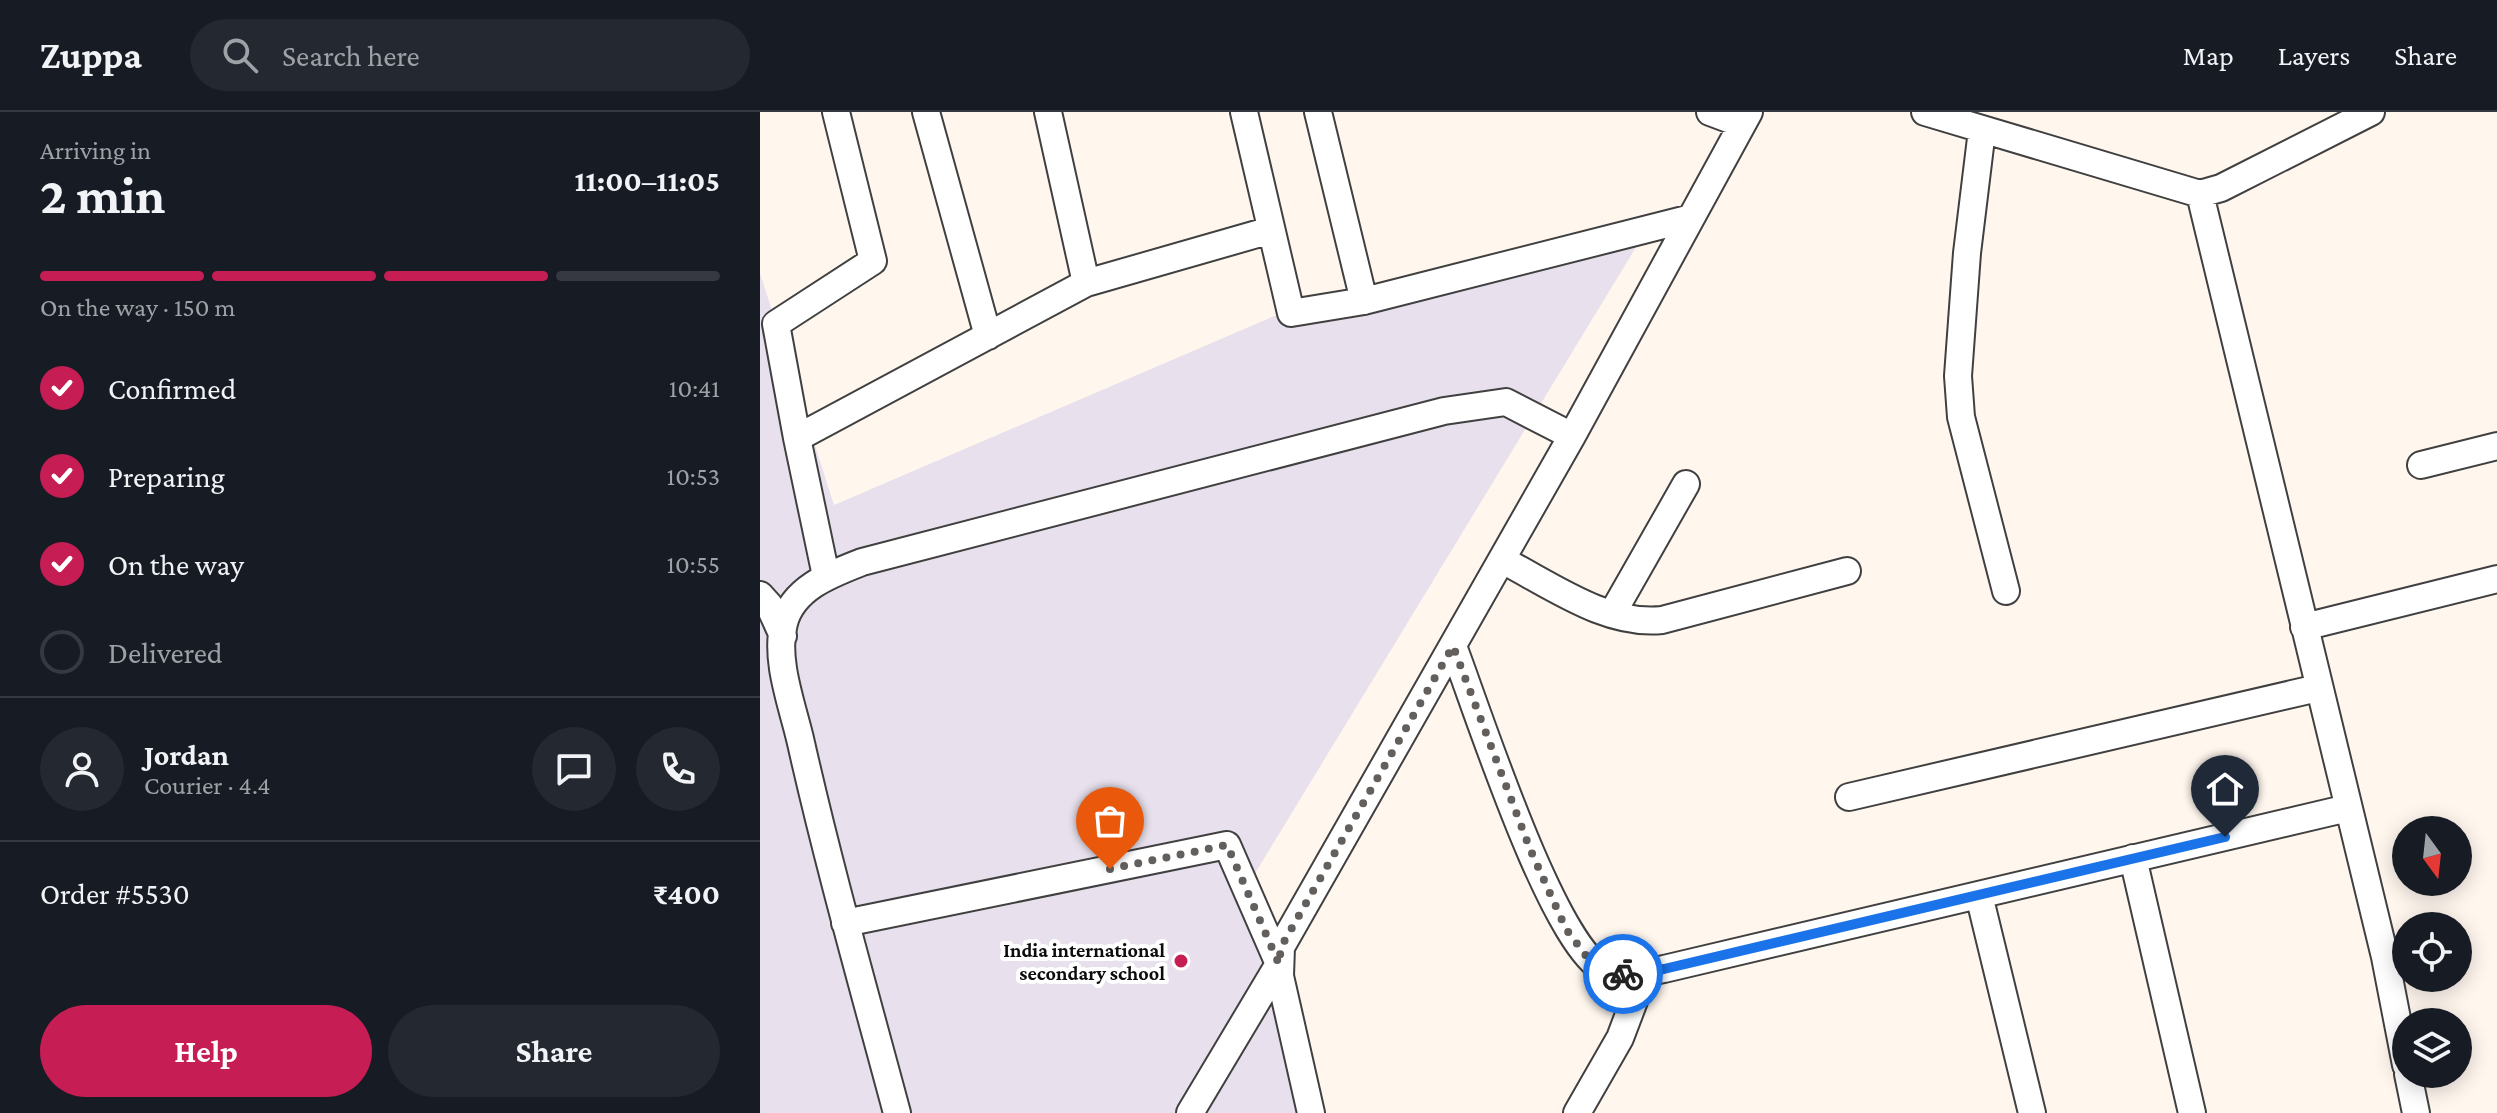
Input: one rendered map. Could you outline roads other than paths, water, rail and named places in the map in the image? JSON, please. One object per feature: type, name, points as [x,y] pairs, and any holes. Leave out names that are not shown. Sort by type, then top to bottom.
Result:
[{"type":"street","points":[[826,576],[776,324],[873,261],[836,112]]},
{"type":"street","points":[[926,112],[988,336]]},
{"type":"street","points":[[1048,112],[1086,283]]},
{"type":"street","points":[[1244,112],[1291,313],[1364,301],[1691,218]]},
{"type":"street","points":[[1318,112],[1364,301]]},
{"type":"street","points":[[1190,1113],[1279,964],[1281,947],[1572,436],[1746,118],[1710,112]]},
{"type":"street","points":[[1935,113],[1982,130],[2200,194],[2221,188],[2371,112]]},
{"type":"street","points":[[1982,130],[1967,253],[1958,376],[1961,417],[2006,591]]},
{"type":"street","points":[[2200,194],[2393,1008]]},
{"type":"street","points":[[797,438],[1086,283],[1271,230]]},
{"type":"street","points":[[897,1113],[845,923],[784,668],[784,622],[798,597],[826,576],[862,562],[1468,407],[1506,402],[1572,436]]},
{"type":"street","points":[[2421,465],[2497,446]]},
{"type":"street","points":[[1612,614],[1686,484]]},
{"type":"street","points":[[1502,560],[1612,614],[1640,622],[1662,620],[1847,571]]},
{"type":"street","points":[[2304,627],[2497,579]]},
{"type":"street","points":[[760,595],[769,605],[783,636]]},
{"type":"street","points":[[1453,646],[1530,849],[1566,929],[1587,957],[1605,971],[1625,975],[2348,808]]},
{"type":"street","points":[[1849,797],[2318,688]]},
{"type":"street","points":[[845,923],[1227,845],[1279,964],[1311,1113]]},
{"type":"street","points":[[2133,858],[2192,1113]]},
{"type":"street","points":[[1979,895],[2032,1113]]},
{"type":"street","points":[[1577,1113],[1620,1038],[1645,972]]},
{"type":"street","points":[[2411,1088],[2416,1113]]},
{"type":"place","name":"India international secondary school","points":[[1181,961]]}]
